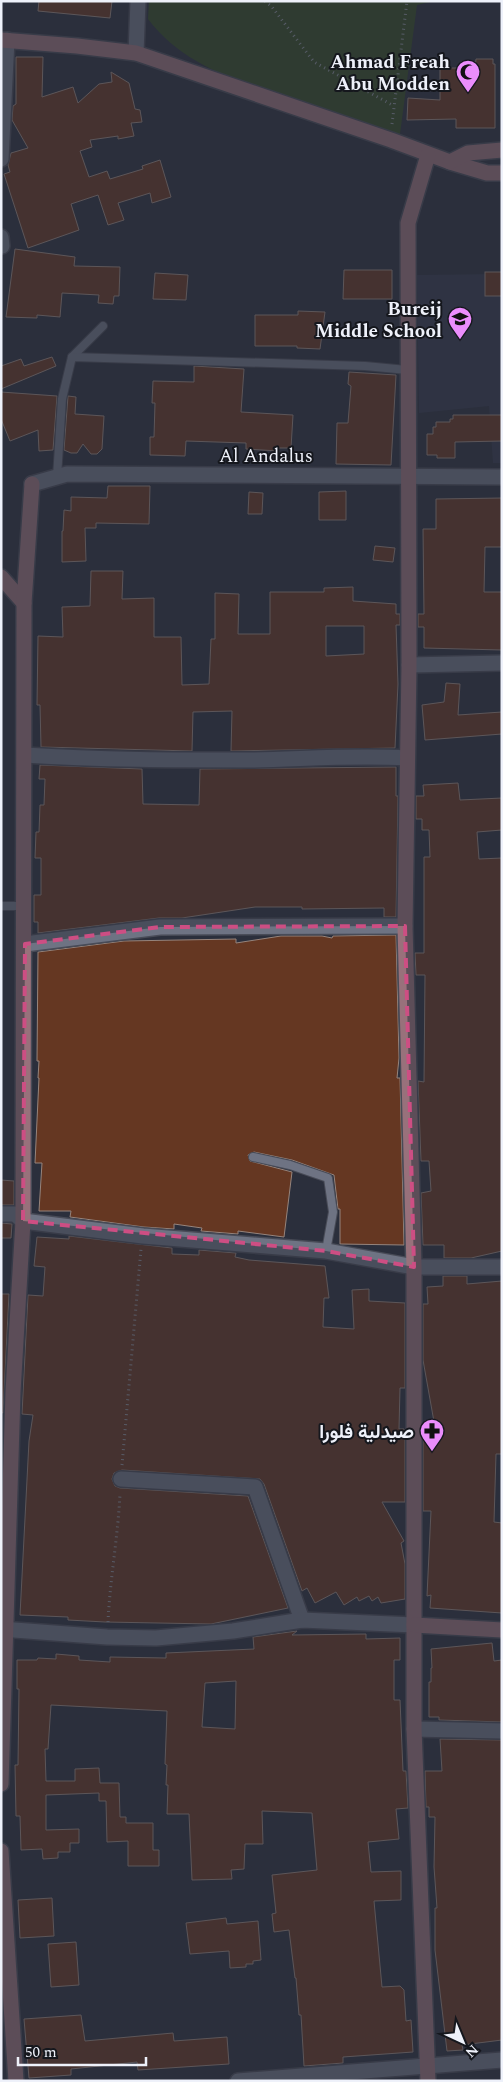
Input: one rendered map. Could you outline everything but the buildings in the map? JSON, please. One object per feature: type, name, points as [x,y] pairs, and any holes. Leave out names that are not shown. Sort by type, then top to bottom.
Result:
[{"type":"street","points":[[136,53],[138,1]]},
{"type":"street","points":[[1,159],[4,40],[136,53],[391,140],[428,155],[487,173],[502,173]]},
{"type":"street","points":[[450,162],[468,153],[502,150]]},
{"type":"street","points":[[428,155],[408,223],[409,665],[406,758],[405,926],[414,1267],[414,1729],[428,2073]]},
{"type":"street","name":"Al Andalus","points":[[24,603],[32,484],[67,474],[502,477]]},
{"type":"street","points":[[1,577],[24,603],[25,755],[23,1221],[13,1392],[4,1629],[1,1784]]},
{"type":"street","points":[[409,665],[502,663]]},
{"type":"street","points":[[25,755],[110,760],[256,760],[363,755],[406,758]]},
{"type":"street","points":[[25,944],[160,927],[405,926]]},
{"type":"street","points":[[1,1214],[15,1214],[23,1221],[143,1236],[326,1251],[414,1267],[502,1267]]},
{"type":"street","points":[[121,1479],[255,1487],[302,1620]]},
{"type":"street","points":[[4,1629],[107,1637],[156,1638],[232,1631],[302,1620],[502,1630]]},
{"type":"street","points":[[414,1729],[502,1731]]},
{"type":"street","points":[[1,1851],[16,2081]]},
{"type":"street","points":[[238,2081],[428,2073],[502,2060]]},
{"type":"lane","points":[[57,477],[62,399],[72,357],[103,326]]},
{"type":"lane","points":[[72,357],[365,366],[407,370]]},
{"type":"lane","points":[[1,906],[24,906]]},
{"type":"lane","points":[[253,1157],[290,1165],[328,1178],[333,1212],[326,1251]]},
{"type":"path","points":[[266,1],[314,62],[394,106]]},
{"type":"path","points":[[391,140],[407,1]]},
{"type":"path","points":[[107,1637],[110,1585],[119,1521],[121,1479],[143,1236]]},
{"type":"highlighted area","points":[[405,926],[414,1267],[326,1251],[23,1221],[25,944],[160,927]]},
{"type":"shaded area","name":"Bureij Middle School","points":[[502,274],[502,463],[493,463],[489,406],[419,413],[417,275]]},
{"type":"green space","points":[[149,1],[434,1],[417,5],[400,134],[369,126],[248,84],[203,65],[164,37],[148,19]]},
{"type":"place","name":"Ahmad Freah Abu Modden","points":[[468,93]]},
{"type":"place","name":"Bureij Middle School","points":[[460,340]]},
{"type":"place","name":"صيدلية فلورا","points":[[432,1452]]}]
